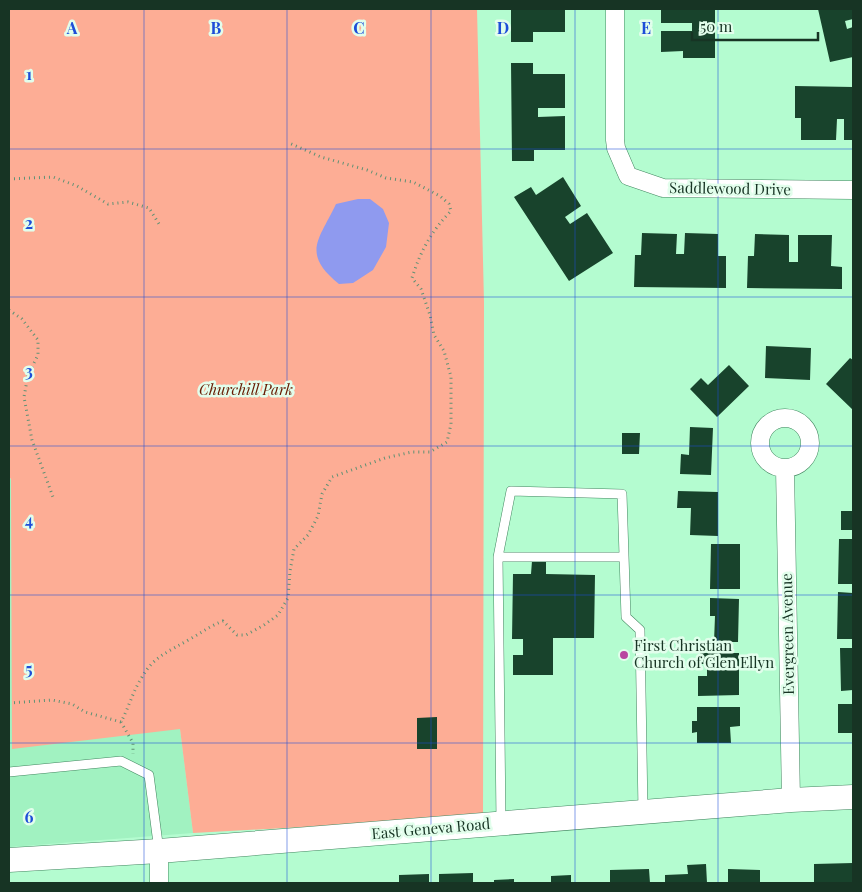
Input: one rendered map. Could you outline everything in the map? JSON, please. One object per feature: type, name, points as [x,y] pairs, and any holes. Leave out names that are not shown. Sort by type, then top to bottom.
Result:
[{"type":"main road","name":"East Geneva Road","points":[[9,860],[159,851],[792,800],[853,797]]},
{"type":"street","name":"Saddlewood Drive","points":[[615,9],[615,140],[616,148],[628,176],[663,188],[853,190]]},
{"type":"street","name":"Evergreen Avenue","points":[[785,468],[792,800]]},
{"type":"street","points":[[159,851],[159,883]]},
{"type":"lane","points":[[501,823],[498,557],[511,491],[622,494],[626,617],[640,630],[643,812]]},
{"type":"lane","points":[[498,557],[623,557]]},
{"type":"lane","points":[[9,772],[121,762],[149,775],[159,851]]},
{"type":"path","points":[[122,722],[135,690],[154,660],[208,627],[223,621],[238,635],[246,635],[278,615],[288,598],[294,549],[308,535],[318,516],[322,494],[332,477],[384,458],[412,452],[430,452],[447,442],[450,424],[450,377],[444,351],[434,336],[430,315],[421,289],[412,278],[418,258],[437,226],[451,211],[450,204],[440,196],[413,182],[386,178],[345,163],[321,157],[288,143]]},
{"type":"path","points":[[9,179],[53,177],[77,186],[108,204],[128,202],[149,208],[159,224]]},
{"type":"path","points":[[9,310],[22,319],[38,340],[38,355],[28,375],[24,397],[32,440],[53,497]]},
{"type":"path","points":[[9,703],[52,700],[72,704],[85,712],[122,722],[133,743],[133,767]]},
{"type":"shaded area","points":[[9,477],[180,729],[193,833],[9,847]]},
{"type":"green space","name":"Churchill Park","points":[[9,9],[477,9],[484,302],[483,817],[193,833],[180,729],[12,749],[11,479],[9,477]]},
{"type":"water","points":[[358,199],[370,199],[383,209],[389,223],[386,247],[373,270],[353,283],[339,284],[327,273],[320,263],[317,255],[319,237],[336,204]]},
{"type":"building","points":[[511,9],[565,9],[565,32],[533,32],[533,42],[511,42]]},
{"type":"building","points":[[661,9],[715,9],[715,58],[683,58],[683,51],[661,52],[661,31],[692,31],[692,23],[661,23]]},
{"type":"building","points":[[818,9],[853,9],[853,19],[845,21],[847,29],[853,27],[853,57],[830,62]]},
{"type":"building","points":[[511,63],[533,63],[533,74],[565,74],[565,108],[538,108],[538,117],[565,116],[565,150],[534,150],[534,161],[512,161]]},
{"type":"building","points":[[795,86],[853,87],[853,140],[844,140],[844,119],[837,119],[836,140],[801,140],[801,118],[795,118]]},
{"type":"building","points":[[563,177],[581,206],[565,217],[570,224],[587,213],[613,253],[569,281],[514,197],[531,187],[536,195]]},
{"type":"building","points":[[642,233],[677,234],[676,254],[684,254],[685,233],[718,234],[718,256],[726,256],[726,288],[634,287],[635,255],[641,255]]},
{"type":"building","points":[[755,234],[789,235],[789,262],[798,262],[798,235],[832,235],[831,266],[842,267],[842,289],[747,288],[748,256],[754,256]]},
{"type":"building","points":[[766,346],[811,348],[810,380],[765,378]]},
{"type":"building","points":[[850,358],[853,360],[853,410],[826,384]]},
{"type":"building","points":[[729,365],[749,386],[717,417],[690,389],[701,378],[708,385]]},
{"type":"building","points":[[690,427],[713,428],[711,475],[680,474],[681,454],[689,455]]},
{"type":"building","points":[[622,433],[640,433],[639,454],[622,454]]},
{"type":"building","points":[[678,491],[718,492],[718,536],[690,535],[691,508],[677,508]]},
{"type":"building","points":[[841,511],[853,511],[853,530],[841,530]]},
{"type":"building","points":[[839,539],[853,539],[853,584],[838,584]]},
{"type":"building","points":[[711,544],[740,544],[740,589],[710,589]]},
{"type":"building","points":[[532,561],[546,562],[546,574],[595,575],[594,638],[553,638],[553,675],[513,675],[513,655],[523,655],[523,639],[512,639],[513,574],[531,574]]},
{"type":"building","points":[[838,592],[853,593],[853,639],[837,639]]},
{"type":"building","points":[[710,598],[739,599],[738,642],[714,642],[715,616],[710,616]]},
{"type":"building","points":[[840,648],[853,648],[853,690],[841,691]]},
{"type":"building","points":[[700,653],[739,653],[739,695],[698,696],[698,676],[707,676],[707,664],[700,664]]},
{"type":"building","points":[[838,704],[853,704],[853,733],[838,733]]},
{"type":"building","points":[[697,707],[740,707],[740,726],[730,727],[731,743],[697,743],[697,732],[692,733],[692,721],[697,721]]},
{"type":"building","points":[[437,717],[437,749],[417,749],[417,718]]},
{"type":"building","points":[[853,863],[853,883],[814,883],[814,864]]},
{"type":"building","points":[[706,864],[707,883],[665,883],[665,875],[688,874],[687,865]]},
{"type":"building","points":[[649,869],[650,883],[610,883],[610,870]]},
{"type":"building","points":[[728,869],[760,870],[760,883],[728,883]]},
{"type":"building","points":[[473,873],[473,883],[439,883],[439,874]]},
{"type":"building","points":[[429,874],[429,883],[399,883],[399,875]]},
{"type":"building","points":[[571,875],[571,883],[551,883],[551,876]]},
{"type":"building","points":[[514,879],[514,883],[494,883],[494,880]]},
{"type":"place","name":"First Christian Church of Glen Ellyn","points":[[624,655]]}]
